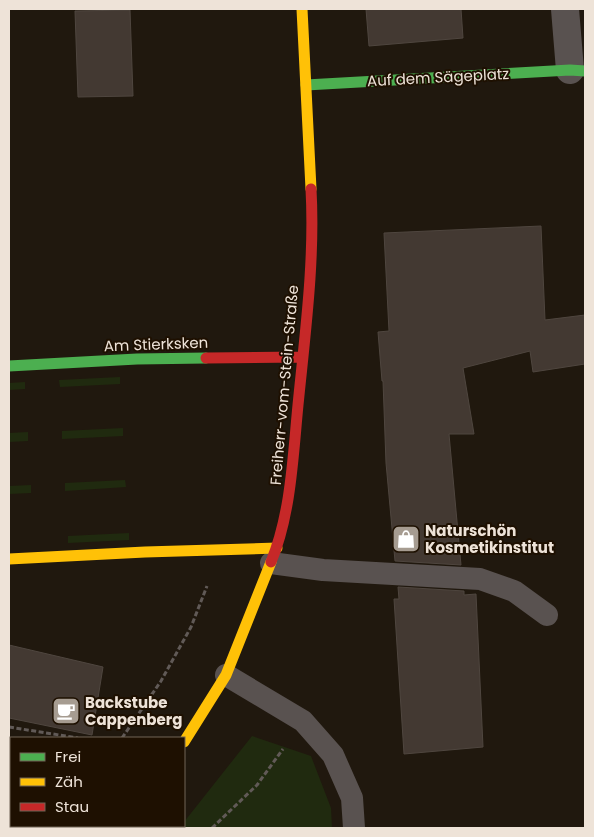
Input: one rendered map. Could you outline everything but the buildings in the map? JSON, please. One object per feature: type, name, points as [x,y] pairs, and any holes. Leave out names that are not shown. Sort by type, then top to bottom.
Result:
[{"type":"street","name":"Freiherr-vom-Stein-Straße","points":[[185,740],[226,674],[274,555],[290,485],[304,357],[313,224],[302,9]]},
{"type":"street","name":"Auf dem Sägeplatz","points":[[306,85],[578,70],[565,9]]},
{"type":"street","name":"Am Stierksken","points":[[9,366],[137,358],[304,357]]},
{"type":"street","points":[[9,560],[221,550],[274,555]]},
{"type":"lane","points":[[274,555],[323,570],[480,579],[514,591],[546,615]]},
{"type":"lane","points":[[226,674],[303,721],[333,755],[352,798],[354,828]]},
{"type":"path","points":[[123,737],[161,682],[191,627],[221,550]]},
{"type":"path","points":[[212,828],[257,785],[303,721]]},
{"type":"path","points":[[9,726],[72,737]]},
{"type":"green space","points":[[120,377],[120,384],[60,387],[59,380]]},
{"type":"green space","points":[[25,382],[25,389],[9,390],[9,383]]},
{"type":"green space","points":[[123,428],[123,436],[62,439],[62,431]]},
{"type":"green space","points":[[28,432],[28,441],[9,442],[9,433]]},
{"type":"green space","points":[[125,480],[126,487],[65,491],[65,483]]},
{"type":"green space","points":[[31,485],[31,493],[9,494],[9,486]]},
{"type":"green space","points":[[129,533],[129,540],[68,543],[68,536]]},
{"type":"green space","points":[[252,736],[311,756],[331,808],[332,828],[179,828],[185,827],[185,821]]},
{"type":"traffic: fast","points":[[306,85],[570,70],[585,71]]},
{"type":"traffic: fast","points":[[9,366],[137,359],[206,358]]},
{"type":"traffic: slow","points":[[302,9],[311,189]]},
{"type":"traffic: slow","points":[[9,559],[277,548]]},
{"type":"traffic: slow","points":[[185,740],[226,675],[271,562]]},
{"type":"traffic: jam","points":[[271,562],[283,524],[293,464],[312,243],[311,189]]},
{"type":"traffic: jam","points":[[206,358],[303,357]]},
{"type":"place","name":"Naturschön Kosmetikinstitut","points":[[406,539]]},
{"type":"place","name":"Backstube Cappenberg","points":[[66,711]]}]
